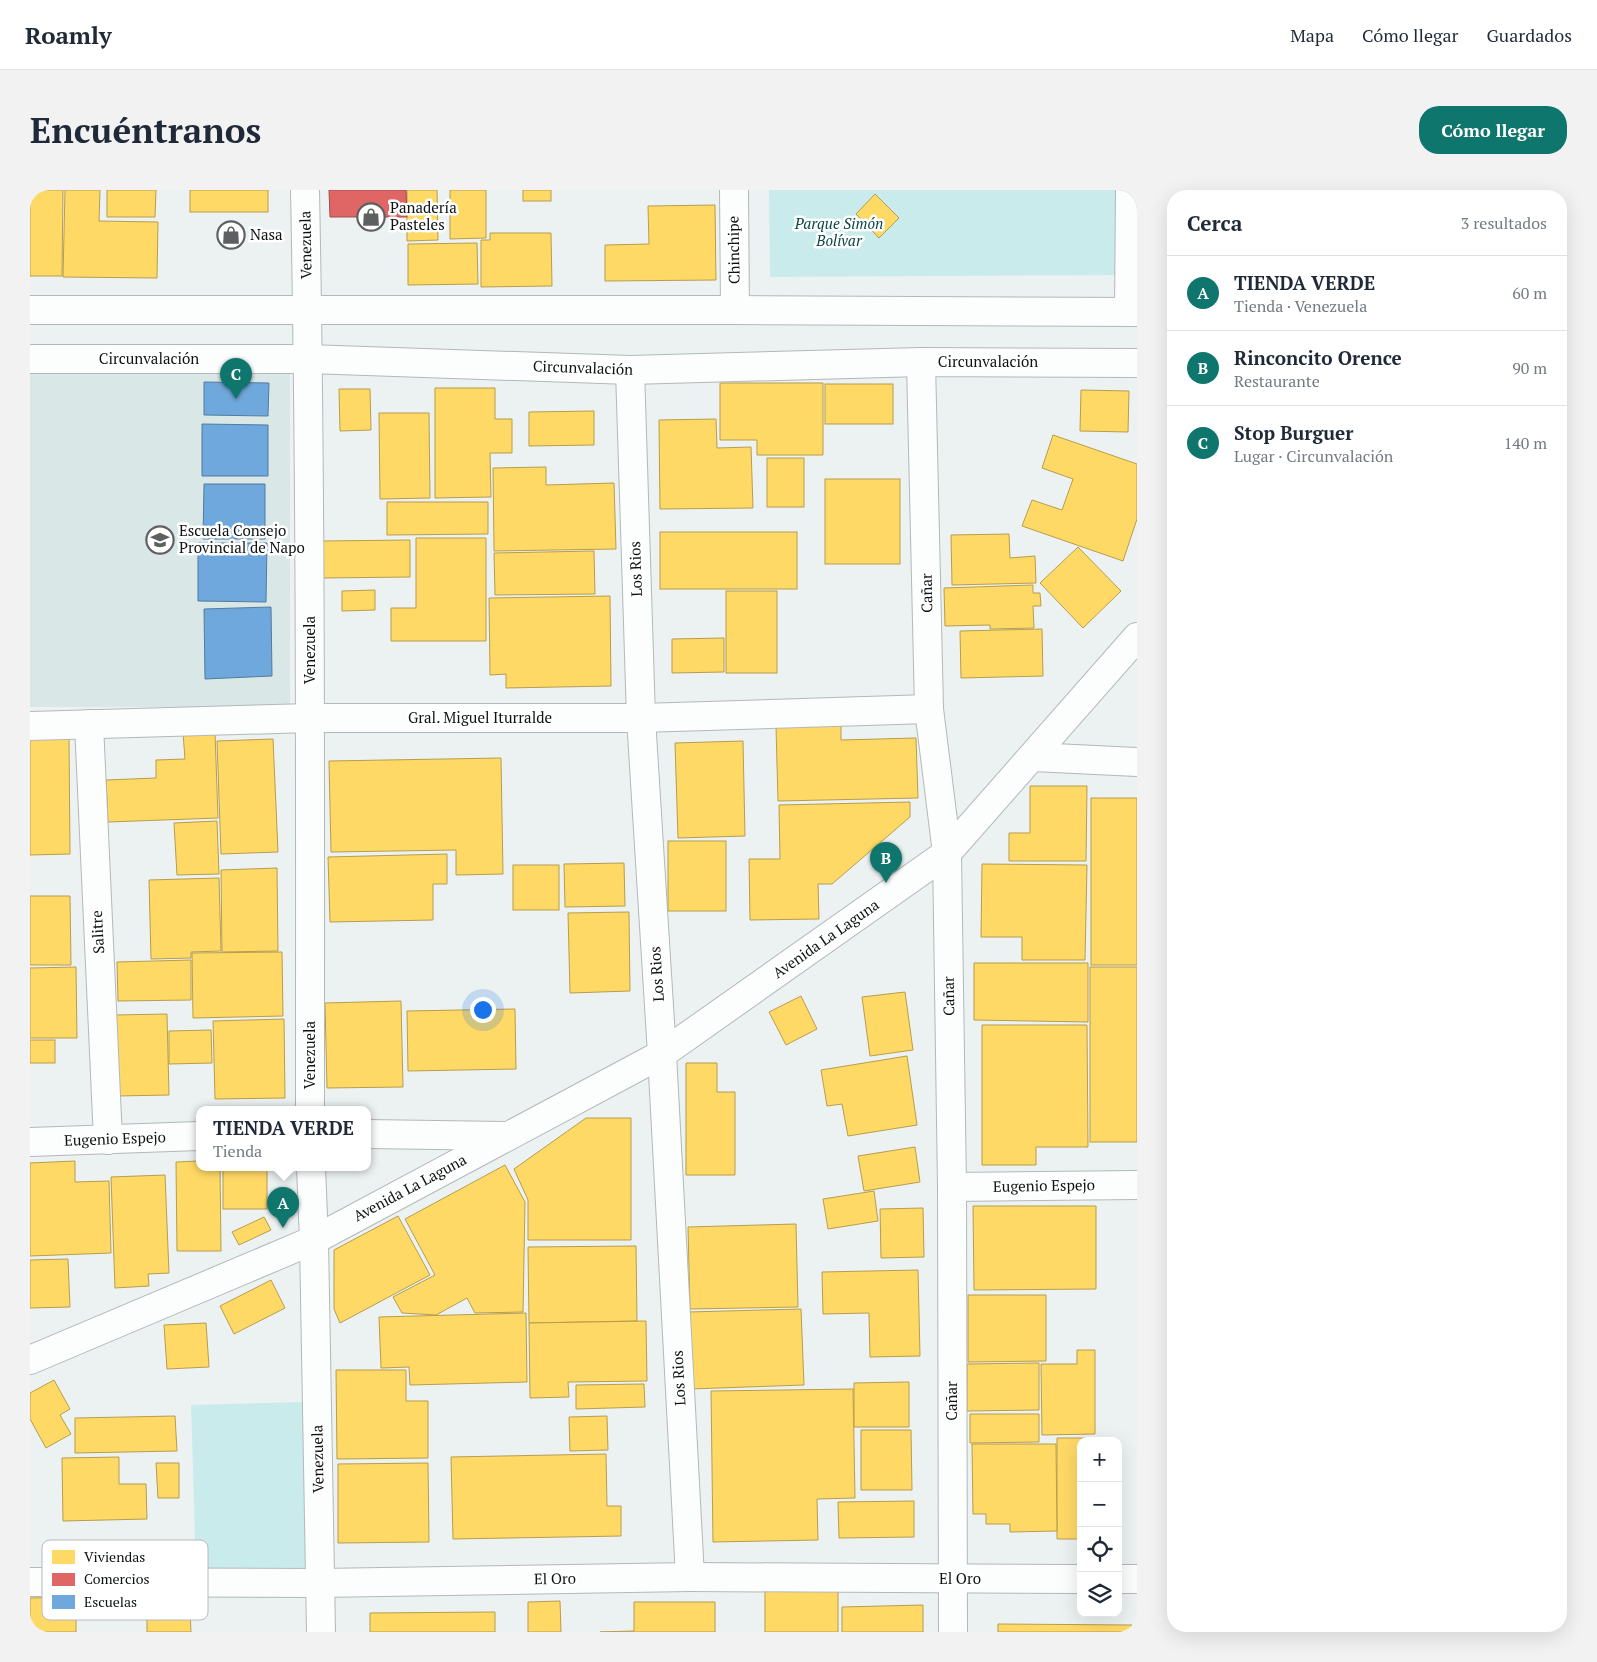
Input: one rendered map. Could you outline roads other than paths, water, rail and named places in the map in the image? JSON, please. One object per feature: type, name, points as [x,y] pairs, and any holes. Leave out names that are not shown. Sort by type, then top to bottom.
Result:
[{"type":"street","name":"Venezuela","points":[[305,190],[311,718],[310,1106]]},
{"type":"street","name":"Chinchipe","points":[[734,190],[735,310]]},
{"type":"street","points":[[30,310],[307,309],[1133,312],[1130,190]]},
{"type":"street","name":"Circunvalación","points":[[30,359],[308,359],[630,370],[921,362],[1137,363]]},
{"type":"street","name":"Cañar","points":[[921,362],[929,709],[947,853],[952,1186],[952,1580],[954,1632]]},
{"type":"street","name":"Los Rios","points":[[630,370],[641,718],[662,1054],[690,1577]]},
{"type":"street","name":"Avenida La Laguna","points":[[30,1360],[314,1240],[662,1054],[947,853],[1137,636]]},
{"type":"street","name":"Gral. Miguel Iturralde","points":[[30,726],[311,718],[641,718],[929,709]]},
{"type":"street","name":"Salitre","points":[[89,724],[108,1140]]},
{"type":"street","points":[[1032,757],[1137,762]]},
{"type":"street","name":"Avenida La Laguna","points":[[371,1134],[506,1136]]},
{"type":"street","name":"Eugenio Espejo","points":[[30,1142],[196,1136]]},
{"type":"street","name":"Venezuela","points":[[311,1171],[321,1632]]},
{"type":"street","name":"Eugenio Espejo","points":[[952,1186],[1137,1185]]},
{"type":"street","name":"El Oro","points":[[208,1583],[320,1583],[690,1577],[952,1580],[1077,1579]]},
{"type":"street","points":[[1122,1579],[1137,1579]]},
{"type":"place","name":"Panadería Pasteles","points":[[371,217]]},
{"type":"place","name":"Nasa","points":[[231,235]]},
{"type":"place","name":"Stop Burguer","points":[[236,399]]},
{"type":"place","name":"Escuela Consejo Provincial de Napo","points":[[160,540]]},
{"type":"place","name":"Rinconcito Orence","points":[[886,883]]},
{"type":"place","name":"TIENDA VERDE","points":[[283,1228]]},
{"type":"park label","name":"Parque Simón Bolívar","points":[[839,232]]}]
